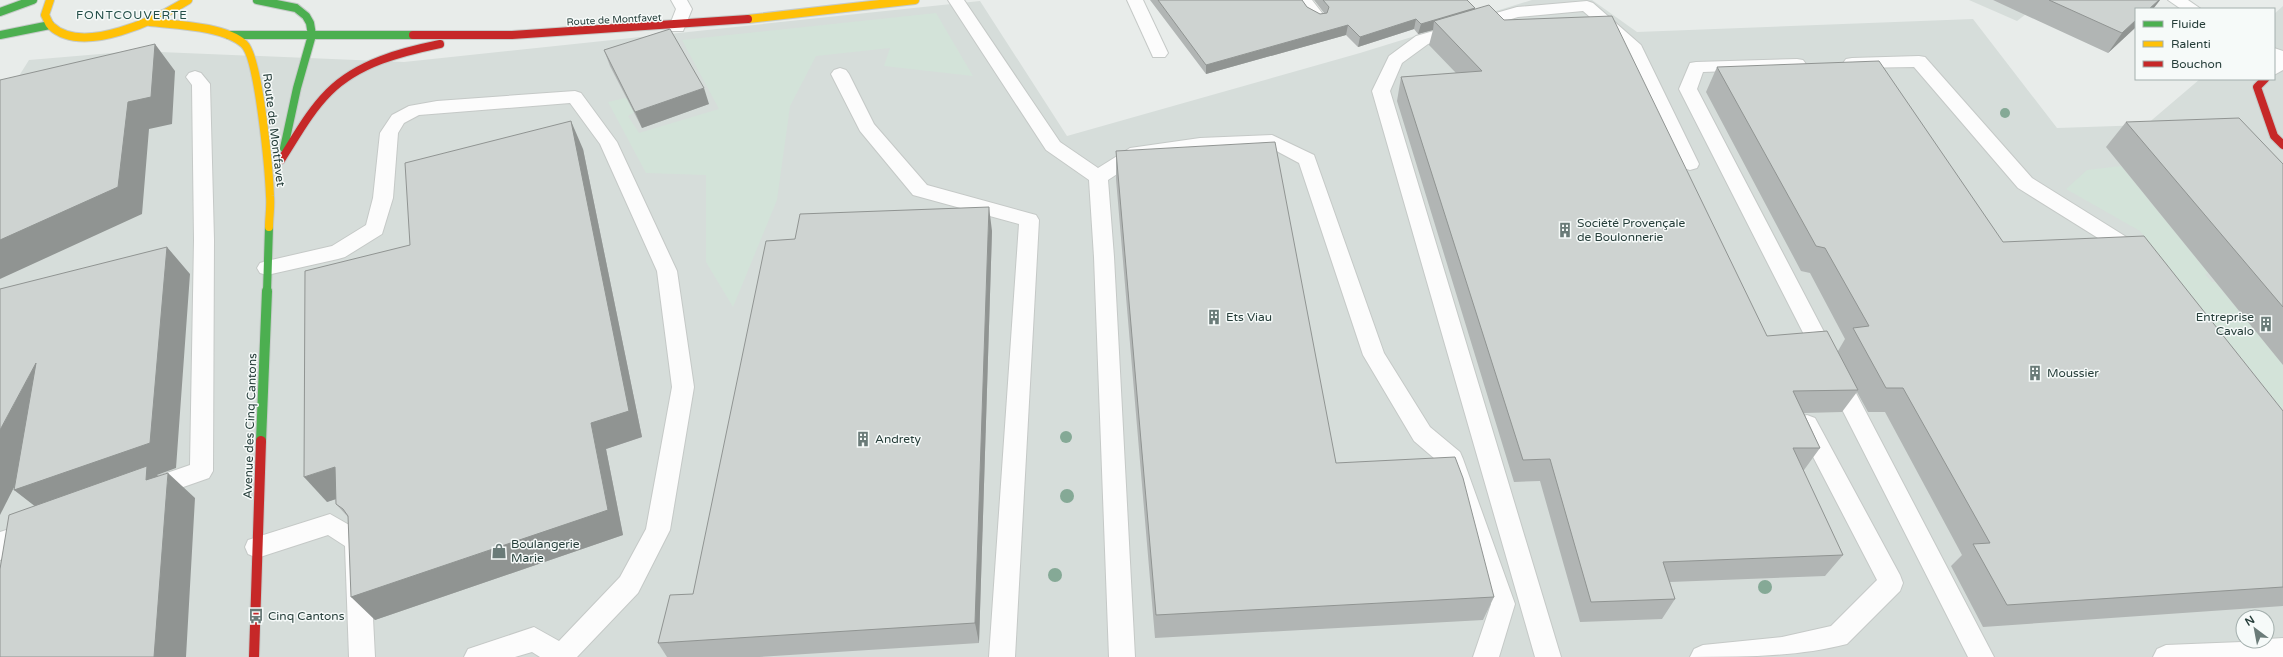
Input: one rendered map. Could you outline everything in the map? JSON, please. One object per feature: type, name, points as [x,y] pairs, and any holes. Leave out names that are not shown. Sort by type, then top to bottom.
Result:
[{"type":"street","points":[[0,12],[32,0]]},
{"type":"street","points":[[50,0],[45,15],[50,25],[63,32],[81,35],[102,34],[127,30],[150,22],[170,12],[188,0]]},
{"type":"street","points":[[257,0],[296,8],[306,16],[310,23],[312,36]]},
{"type":"street","name":"Route de Montfavet","points":[[227,35],[486,36],[677,26],[915,0]]},
{"type":"street","name":"Route de Montfavet","points":[[150,22],[203,29],[237,38],[251,53],[256,78],[270,195]]},
{"type":"street","points":[[0,35],[22,29],[50,25]]},
{"type":"street","name":"Route de Montfavet","points":[[270,195],[281,160],[297,88],[312,36]]},
{"type":"street","points":[[281,160],[318,104],[338,84],[359,70],[402,53],[486,36]]},
{"type":"street","points":[[2275,68],[2283,59]]},
{"type":"street","points":[[2264,80],[2257,87],[2274,136],[2283,145]]},
{"type":"street","name":"Avenue des Cinq Cantons","points":[[254,657],[270,195]]},
{"type":"lane","points":[[677,26],[684,10],[679,0]]},
{"type":"lane","points":[[956,0],[1053,146],[1098,177]]},
{"type":"lane","points":[[1135,0],[1160,53]]},
{"type":"lane","points":[[1303,0],[1318,18]]},
{"type":"lane","points":[[2176,0],[2191,8]]},
{"type":"lane","points":[[1548,657],[1381,90],[1395,60],[1422,40],[1517,12],[1587,6],[1633,45],[1690,164]]},
{"type":"lane","points":[[1980,657],[1688,89],[1696,67],[1919,61],[2024,183],[2149,260],[2154,266]]},
{"type":"lane","points":[[840,74],[866,127],[920,190],[1028,220],[1002,657]]},
{"type":"lane","points":[[128,497],[201,471],[204,240],[200,84],[195,77]]},
{"type":"lane","points":[[267,268],[338,252],[375,229],[383,198],[390,133],[398,119],[415,110],[436,107],[575,97],[608,142],[667,272],[684,387],[658,530],[630,584],[562,656],[534,639],[478,657]]},
{"type":"lane","points":[[1098,177],[1137,152],[1200,144],[1272,141],[1308,159],[1374,355],[1422,434],[1452,459],[1503,604],[1486,657]]},
{"type":"lane","points":[[1098,177],[1105,265],[1122,657]]},
{"type":"lane","points":[[1703,657],[1784,653],[1838,636],[1891,583],[1807,423]]},
{"type":"lane","points":[[257,547],[330,524],[357,541],[362,657]]},
{"type":"lane","points":[[0,549],[5,541],[48,525]]},
{"type":"lane","points":[[2166,657],[2283,650]]},
{"type":"shaded area","points":[[1532,0],[1592,0],[1637,32],[1973,19],[2057,128],[2146,125],[2199,80],[2275,80],[2275,13],[2283,6],[2283,657],[0,657],[0,106],[29,60],[136,51],[404,62],[980,1],[1067,136],[1360,53]]},
{"type":"shaded area","points":[[1969,0],[2044,0],[2017,21]]},
{"type":"shaded area","points":[[936,13],[973,76],[884,66],[890,48],[816,56],[790,106],[777,200],[733,307],[706,262],[706,175],[646,173],[608,102],[646,93],[660,97],[628,116],[639,133],[719,109],[682,40]]},
{"type":"shaded area","points":[[2121,166],[2208,273],[2205,274],[2212,282],[2215,282],[2283,365],[2283,410],[2140,231],[2066,189],[2087,170]]},
{"type":"building","points":[[1158,0],[1302,0],[1307,7],[1320,14],[1327,13],[1329,7],[1323,0],[1467,0],[1475,8],[1421,24],[1416,19],[1360,37],[1348,25],[1206,65]]},
{"type":"building","points":[[2049,0],[2159,0],[2150,8],[2135,8],[2135,21],[2122,33]]},
{"type":"building","name":"Société Provençale de Boulonnerie","points":[[1489,5],[1504,20],[1612,16],[1767,336],[1827,331],[1858,390],[1793,391],[1820,448],[1793,448],[1843,555],[1663,562],[1675,599],[1591,602],[1550,459],[1523,460],[1401,77],[1482,71],[1434,21]]},
{"type":"building","points":[[670,29],[704,88],[635,112],[604,50]]},
{"type":"building","points":[[155,44],[151,97],[128,102],[118,187],[0,240],[0,80]]},
{"type":"building","name":"Moussier","points":[[1879,61],[2003,242],[2144,236],[2283,411],[2283,587],[2007,605],[1973,544],[1990,543],[1903,388],[1886,388],[1853,328],[1869,326],[1825,248],[1816,246],[1717,67]]},
{"type":"building","points":[[2239,118],[2283,164],[2283,307],[2126,122]]},
{"type":"building","points":[[571,121],[629,411],[591,423],[608,510],[351,597],[348,516],[343,509],[336,504],[335,467],[304,477],[305,271],[410,245],[405,163]]},
{"type":"building","name":"Ets Viau","points":[[1275,142],[1336,463],[1455,457],[1463,478],[1494,597],[1156,615],[1116,151]]},
{"type":"building","name":"Andrety","points":[[989,207],[975,623],[658,643],[670,595],[693,594],[766,241],[795,239],[800,214]]},
{"type":"building","points":[[167,247],[150,443],[14,490],[36,363],[0,430],[0,289]]},
{"type":"building","points":[[147,466],[146,480],[168,473],[154,657],[0,657],[0,569],[9,515]]},
{"type":"traffic: fast","points":[[0,12],[33,0]]},
{"type":"traffic: fast","points":[[257,0],[296,8],[306,16],[310,23],[312,35],[297,88],[284,148]]},
{"type":"traffic: fast","points":[[0,35],[50,25]]},
{"type":"traffic: fast","points":[[229,35],[413,35]]},
{"type":"traffic: fast","points":[[261,441],[269,227]]},
{"type":"traffic: slow","points":[[50,0],[45,15],[50,25],[64,34],[81,37],[100,36],[140,25],[159,17],[188,0]]},
{"type":"traffic: slow","points":[[748,19],[915,0]]},
{"type":"traffic: slow","points":[[150,22],[215,31],[228,35],[246,45],[250,54],[258,91],[270,194],[269,227]]},
{"type":"traffic: jam","points":[[413,35],[512,35],[748,19]]},
{"type":"traffic: jam","points":[[281,160],[316,108],[329,92],[340,82],[353,73],[381,60],[440,44]]},
{"type":"traffic: jam","points":[[2264,80],[2257,87],[2274,136],[2283,145]]},
{"type":"traffic: jam","points":[[254,657],[261,441]]},
{"type":"place","name":"Société Provençale de Boulonnerie","points":[[1565,230]]},
{"type":"place","name":"Ets Viau","points":[[1214,317]]},
{"type":"place","name":"Entreprise Cavalo","points":[[2266,324]]},
{"type":"place","name":"Moussier","points":[[2035,373]]},
{"type":"place","name":"Andrety","points":[[863,439]]},
{"type":"place","name":"Boulangerie Marie","points":[[499,551]]},
{"type":"place","name":"Cinq Cantons","points":[[256,616]]},
{"type":"district","name":"FONTCOUVERTE","points":[[132,15]]}]
